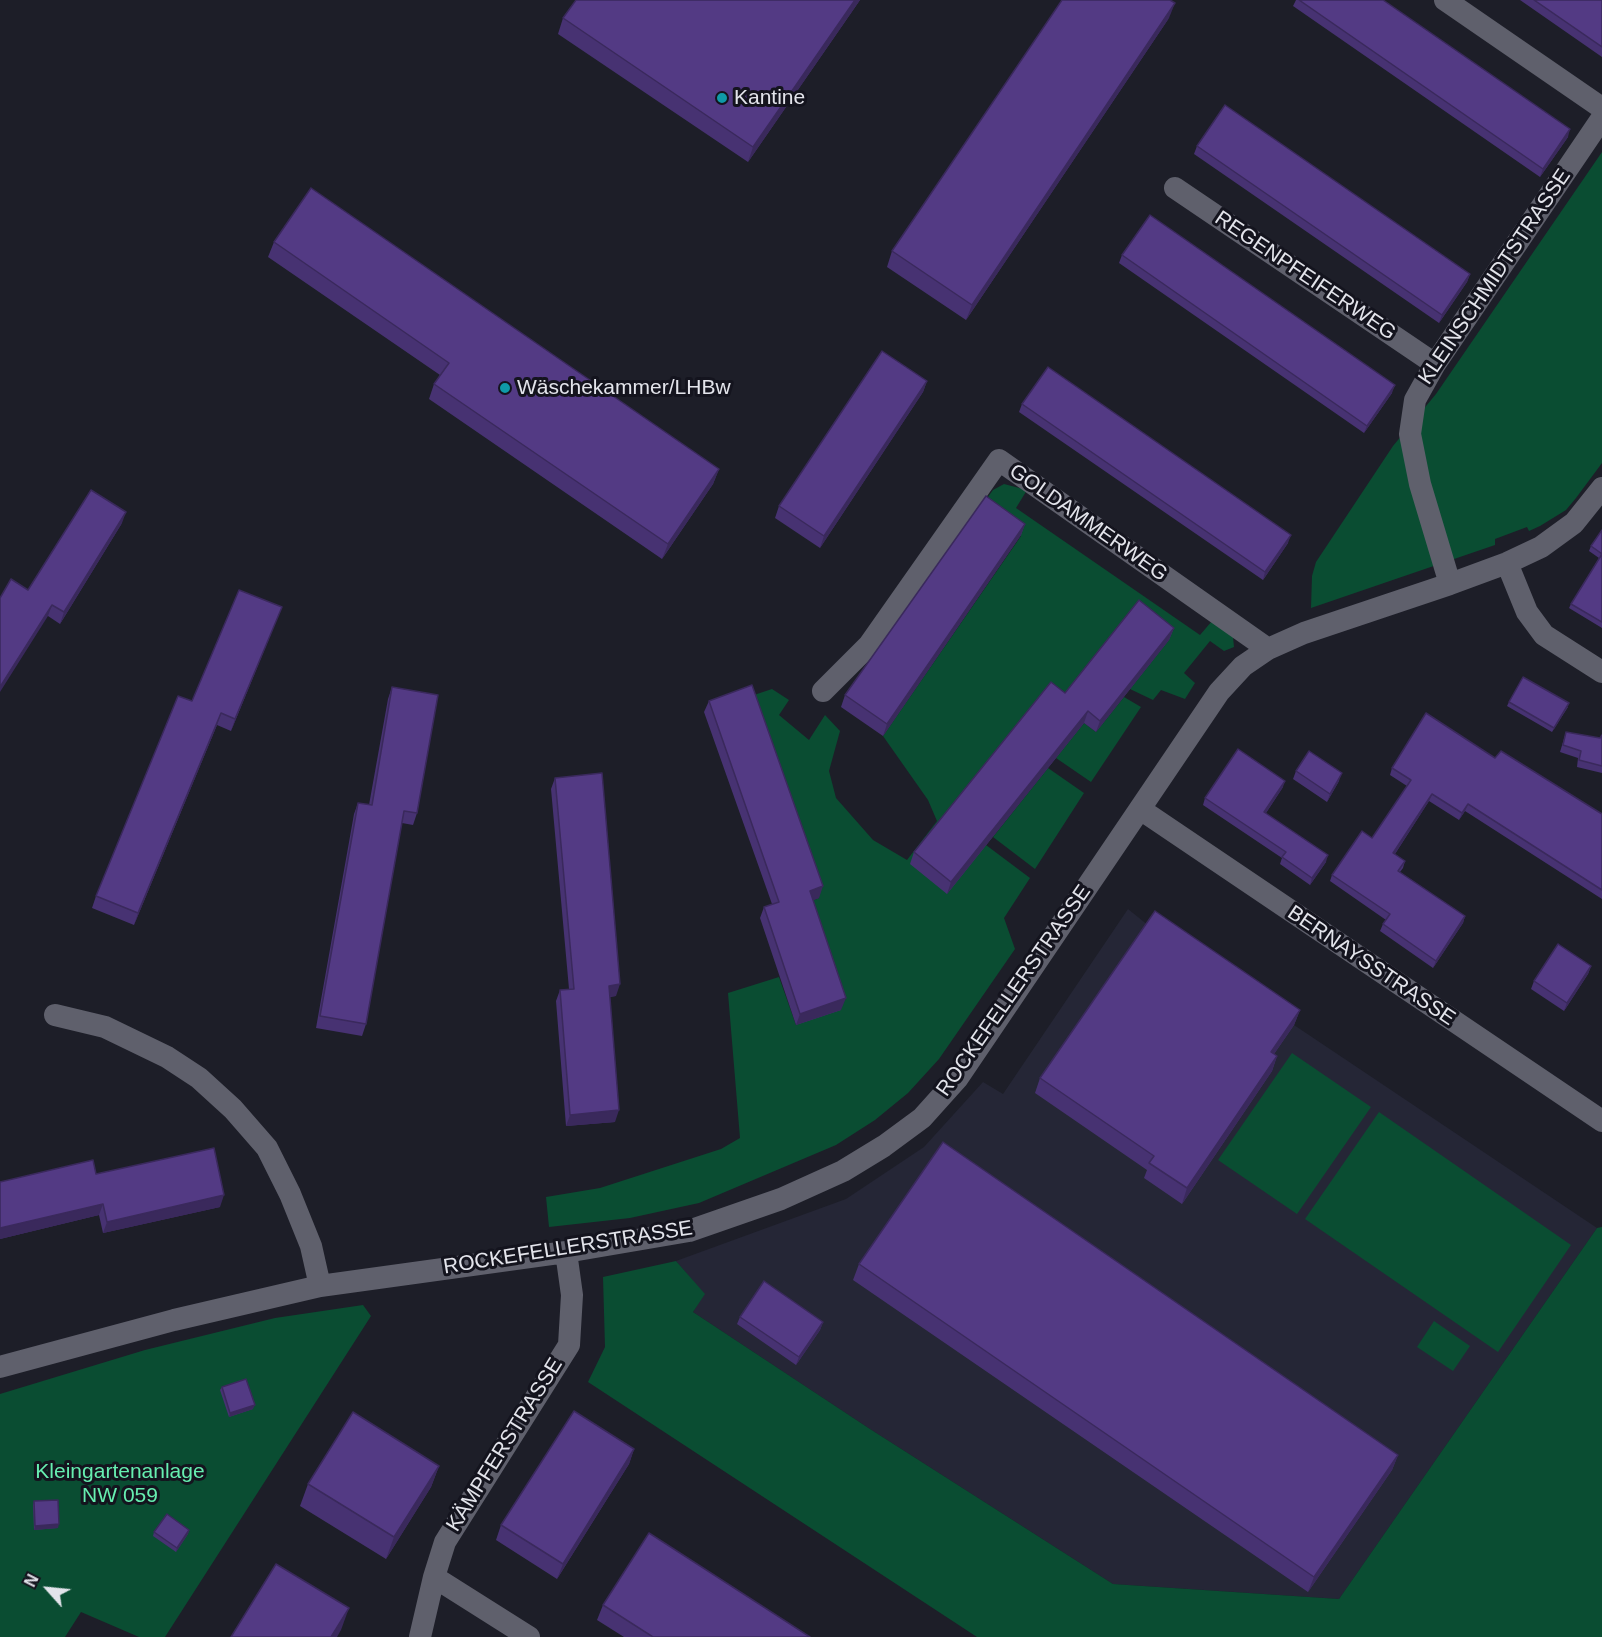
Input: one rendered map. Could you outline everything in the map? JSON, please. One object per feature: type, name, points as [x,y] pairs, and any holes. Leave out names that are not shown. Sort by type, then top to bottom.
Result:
[{"type":"street","points":[[1445,0],[1602,108]]},
{"type":"street","name":"KLEINSCHMIDTSTRASSE","points":[[1450,584],[1420,484],[1410,435],[1415,400],[1435,364],[1602,117]]},
{"type":"street","name":"REGENPFEIFERWEG","points":[[1175,188],[1435,364]]},
{"type":"street","name":"GOLDAMMERWEG","points":[[823,691],[869,645],[999,460],[1268,649]]},
{"type":"street","name":"ROCKEFELLERSTRASSE","points":[[0,1367],[174,1320],[320,1286],[566,1252],[689,1231],[781,1198],[843,1171],[884,1146],[922,1118],[957,1079],[1219,692],[1243,666],[1268,649],[1304,633],[1450,584],[1507,563],[1541,547],[1574,523],[1602,488]]},
{"type":"street","points":[[1507,563],[1527,612],[1544,635],[1602,672]]},
{"type":"street","name":"BERNAYSSTRASSE","points":[[1140,809],[1602,1121]]},
{"type":"street","points":[[55,1015],[105,1027],[167,1057],[199,1078],[233,1109],[267,1148],[290,1194],[311,1246],[320,1286]]},
{"type":"street","name":"KÄMPFERSTRASSE","points":[[420,1637],[445,1542],[569,1345],[572,1295],[566,1252]]},
{"type":"street","points":[[434,1577],[529,1637]]},
{"type":"shaded area","points":[[1128,909],[1149,926],[1294,1025],[1597,1228],[1339,1599],[1113,1584],[870,1429],[693,1312],[704,1294],[676,1261],[846,1199],[924,1147],[983,1082],[1003,1094]]},
{"type":"green space","points":[[1602,152],[1602,463],[1566,510],[1540,526],[1529,531],[1527,527],[1495,539],[1495,545],[1311,608],[1312,576],[1316,562],[1393,446],[1436,394]]},
{"type":"green space","points":[[1004,484],[1027,490],[1016,508],[1200,635],[1212,621],[1233,637],[1234,647],[1224,651],[1210,641],[1184,673],[1195,683],[1185,699],[1161,690],[1153,700],[1130,689],[1169,640],[1135,612],[947,893],[986,845],[1030,878],[1004,918],[1015,949],[939,1059],[908,1093],[875,1120],[836,1145],[699,1203],[630,1218],[549,1227],[546,1197],[600,1188],[721,1149],[740,1138],[728,993],[779,977],[796,1025],[806,903],[819,898],[748,697],[772,689],[789,700],[779,715],[809,740],[825,715],[840,731],[829,771],[836,798],[873,840],[907,860],[937,821],[928,800],[883,736],[1021,536],[982,505],[993,490]]},
{"type":"green space","points":[[1124,697],[1141,707],[1091,782],[1056,758],[1084,723],[1096,732]]},
{"type":"green space","points":[[1048,768],[1084,793],[1035,869],[993,837]]},
{"type":"green space","points":[[1292,1053],[1371,1107],[1297,1214],[1218,1160]]},
{"type":"green space","points":[[1379,1112],[1571,1245],[1498,1352],[1305,1219]]},
{"type":"green space","points":[[1602,1227],[1602,1637],[977,1637],[588,1382],[605,1347],[603,1277],[676,1261],[705,1294],[693,1312],[870,1429],[1113,1584],[1339,1599],[1597,1228]]},
{"type":"green space","name":"Kleingartenanlage NW 059","points":[[363,1305],[371,1316],[165,1637],[139,1637],[81,1612],[65,1637],[0,1637],[0,1394],[145,1350],[275,1318]]},
{"type":"green space","points":[[1434,1321],[1470,1346],[1453,1371],[1417,1347]]},
{"type":"building","name":"Kantine","points":[[576,0],[855,0],[753,147],[563,18]]},
{"type":"building","points":[[1062,0],[1170,0],[1175,3],[972,305],[892,251]]},
{"type":"building","points":[[1299,0],[1383,0],[1570,129],[1543,169]]},
{"type":"building","points":[[1534,0],[1602,0],[1602,47]]},
{"type":"building","points":[[1225,105],[1470,274],[1442,315],[1197,146]]},
{"type":"building","name":"Wäschekammer/LHBw","points":[[311,188],[719,469],[668,544],[434,384],[449,363],[274,242]]},
{"type":"building","points":[[1150,215],[1395,385],[1367,426],[1122,255]]},
{"type":"building","points":[[882,351],[927,381],[824,536],[779,506]]},
{"type":"building","points":[[1048,367],[1291,535],[1265,572],[1022,404]]},
{"type":"building","points":[[91,490],[126,512],[64,612],[52,605],[0,687],[0,598],[11,579],[28,590]]},
{"type":"building","points":[[986,496],[1025,524],[887,724],[845,695]]},
{"type":"building","points":[[1602,530],[1602,554],[1591,546]]},
{"type":"building","points":[[1602,554],[1602,622],[1571,604]]},
{"type":"building","points":[[239,590],[282,607],[235,719],[221,713],[138,913],[96,896],[178,696],[192,701]]},
{"type":"building","points":[[1139,600],[1174,628],[1100,721],[1088,711],[951,882],[914,852],[1051,682],[1065,693]]},
{"type":"building","points":[[1523,677],[1569,703],[1554,728],[1509,702]]},
{"type":"building","points":[[752,685],[823,886],[810,891],[846,998],[800,1014],[764,907],[779,902],[709,701]]},
{"type":"building","points":[[392,687],[438,695],[417,813],[404,811],[366,1024],[320,1016],[358,803],[372,805]]},
{"type":"building","points":[[1426,713],[1495,758],[1501,751],[1602,814],[1602,890],[1468,804],[1462,813],[1432,794],[1393,853],[1405,861],[1398,871],[1465,916],[1436,961],[1383,924],[1390,914],[1332,875],[1362,831],[1372,838],[1411,780],[1392,768]]},
{"type":"building","points":[[1566,732],[1600,738],[1602,735],[1602,766],[1579,760],[1581,751],[1563,745]]},
{"type":"building","points":[[1238,749],[1285,781],[1264,812],[1328,855],[1312,878],[1282,857],[1286,852],[1205,798]]},
{"type":"building","points":[[1309,751],[1342,773],[1330,794],[1296,771]]},
{"type":"building","points":[[602,773],[620,984],[609,986],[619,1110],[570,1115],[560,990],[574,989],[555,778]]},
{"type":"building","points":[[1155,911],[1300,1010],[1271,1052],[1277,1056],[1187,1188],[1149,1163],[1154,1156],[1040,1078]]},
{"type":"building","points":[[1558,944],[1591,966],[1567,1003],[1534,981]]},
{"type":"building","points":[[943,1142],[1398,1455],[1314,1577],[859,1264]]},
{"type":"building","points":[[214,1148],[224,1195],[107,1222],[103,1204],[0,1228],[0,1182],[93,1160],[96,1174]]},
{"type":"building","points":[[764,1281],[823,1322],[799,1357],[740,1317]]},
{"type":"building","points":[[246,1379],[255,1405],[230,1413],[222,1387]]},
{"type":"building","points":[[574,1411],[634,1449],[563,1564],[501,1525]]},
{"type":"building","points":[[353,1412],[439,1466],[394,1537],[308,1484]]},
{"type":"building","points":[[58,1500],[59,1524],[35,1526],[34,1501]]},
{"type":"building","points":[[167,1514],[189,1530],[177,1548],[154,1532]]},
{"type":"building","points":[[649,1533],[810,1637],[653,1637],[603,1605]]},
{"type":"building","points":[[276,1564],[349,1608],[331,1637],[231,1637]]},
{"type":"place","name":"Kantine","points":[[722,98]]},
{"type":"place","name":"Wäschekammer/LHBw","points":[[505,388]]}]
